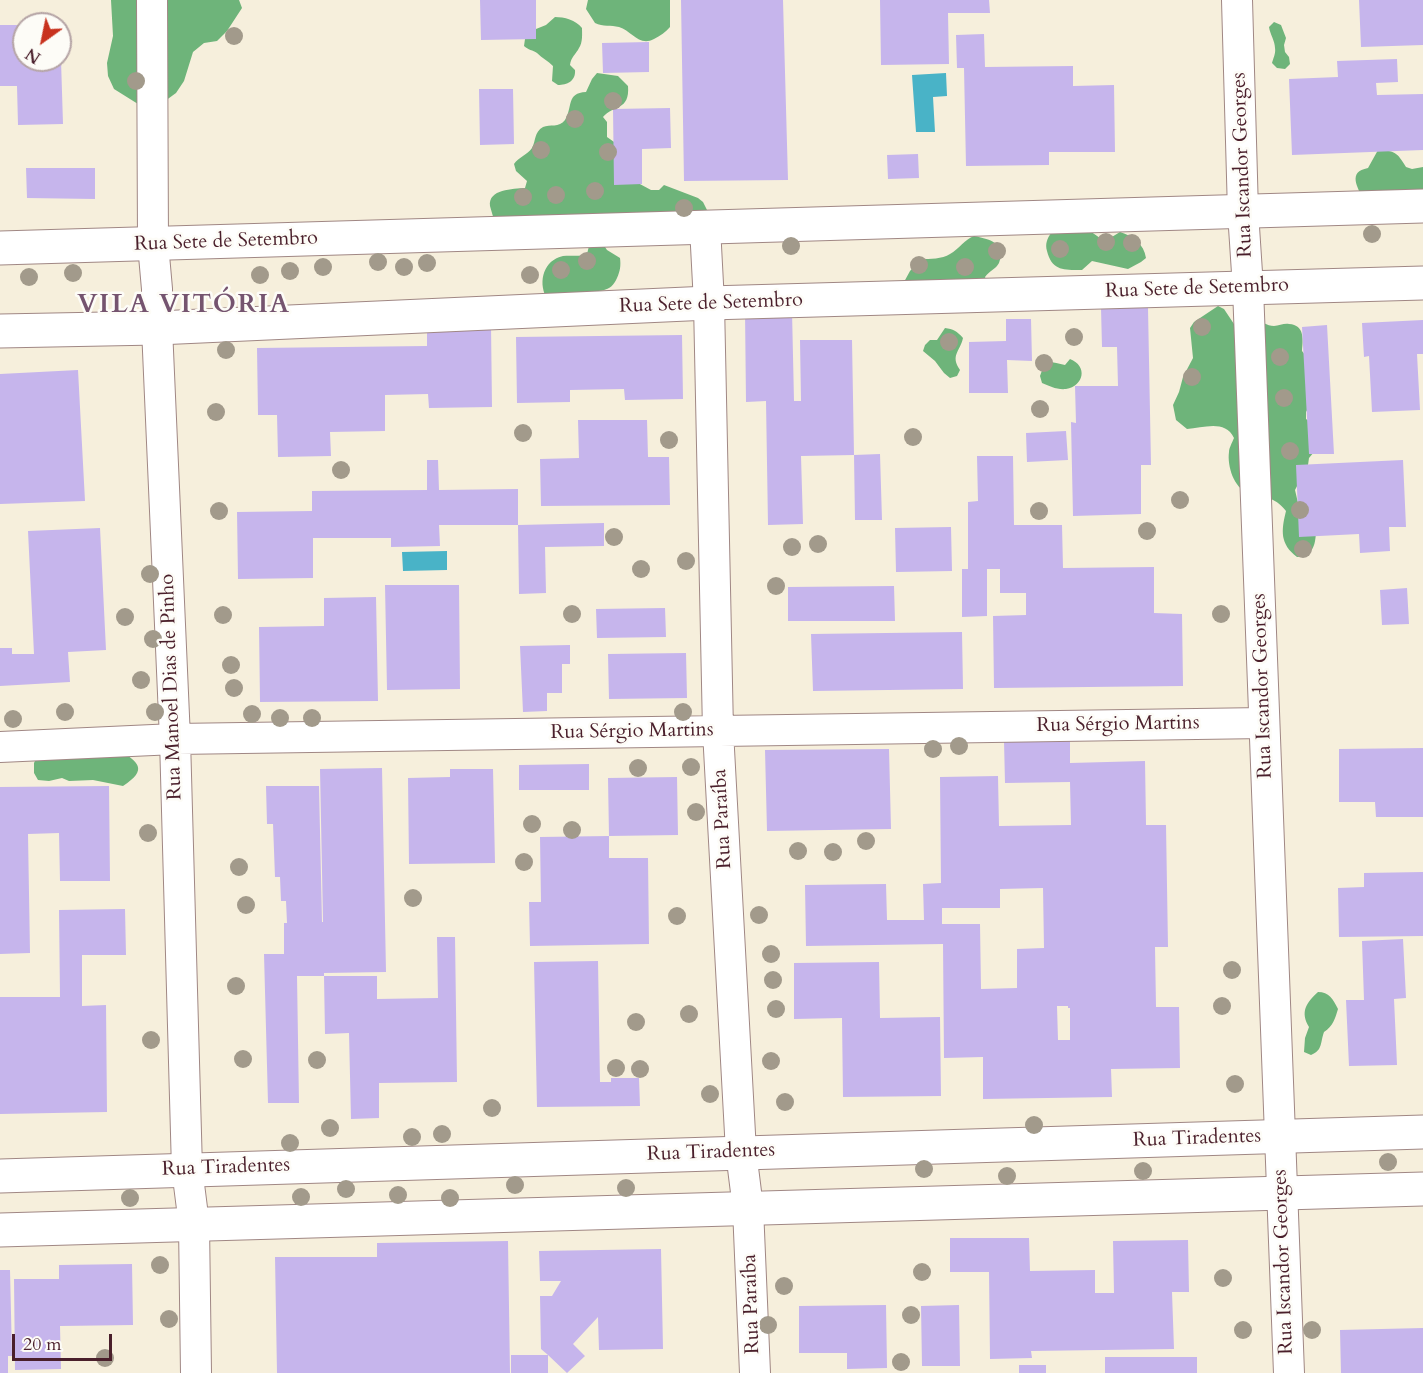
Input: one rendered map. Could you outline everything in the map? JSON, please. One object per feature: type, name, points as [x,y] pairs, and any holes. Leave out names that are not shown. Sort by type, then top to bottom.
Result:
[{"type":"main road","name":"Rua Sete de Setembro","points":[[0,248],[1423,206]]},
{"type":"main road","name":"Rua Sete de Setembro","points":[[0,331],[157,328],[710,303],[1423,283]]},
{"type":"main road","name":"Rua Tiradentes","points":[[0,1176],[1423,1132]]},
{"type":"main road","points":[[0,1230],[1423,1189]]},
{"type":"street","name":"Rua Manoel Dias de Pinho","points":[[152,0],[153,244],[157,289],[175,739],[187,1169],[194,1224],[196,1373]]},
{"type":"street","name":"Rua Iscandor Georges","points":[[1237,0],[1289,1373]]},
{"type":"street","name":"Rua Paraíba","points":[[705,228],[710,303],[718,731],[741,1152],[748,1208],[755,1373]]},
{"type":"street","name":"Rua Sérgio Martins","points":[[0,747],[175,739],[1264,723]]},
{"type":"green space","points":[[111,0],[239,0],[242,8],[227,31],[217,41],[204,43],[193,52],[184,81],[176,93],[165,101],[138,104],[114,89],[108,76],[107,63],[113,36]]},
{"type":"green space","points":[[588,0],[670,0],[670,27],[654,39],[640,40],[619,27],[595,23],[586,9]]},
{"type":"green space","points":[[555,17],[570,20],[582,28],[581,43],[570,65],[575,70],[574,77],[570,82],[561,85],[552,81],[553,66],[524,46],[525,39]]},
{"type":"green space","points":[[1274,22],[1281,25],[1286,38],[1285,52],[1290,64],[1285,69],[1277,68],[1272,63],[1275,50],[1269,27]]},
{"type":"green space","points":[[597,73],[618,76],[628,86],[624,104],[603,117],[607,122],[607,137],[624,149],[638,183],[651,190],[659,190],[664,185],[698,198],[703,202],[713,222],[693,245],[679,243],[603,244],[607,250],[620,258],[617,278],[608,289],[583,292],[573,302],[546,297],[543,284],[544,272],[556,258],[587,254],[589,246],[494,220],[490,200],[502,191],[525,188],[527,181],[516,171],[514,164],[532,148],[540,129],[560,124],[565,120],[575,95],[586,92]]},
{"type":"green space","points":[[1378,150],[1395,153],[1406,167],[1412,169],[1423,167],[1423,201],[1363,200],[1356,176],[1368,168]]},
{"type":"green space","points":[[1087,229],[1107,240],[1120,232],[1129,236],[1137,241],[1146,258],[1128,269],[1092,261],[1082,270],[1056,266],[1049,258],[1046,248],[1051,233]]},
{"type":"green space","points":[[974,236],[995,243],[1001,251],[999,263],[988,273],[986,280],[904,282],[921,259],[947,256]]},
{"type":"green space","points":[[1218,306],[1224,309],[1236,327],[1255,319],[1271,326],[1294,325],[1302,334],[1302,351],[1306,356],[1313,400],[1306,412],[1306,419],[1312,423],[1314,452],[1295,490],[1298,503],[1316,525],[1314,546],[1308,554],[1303,556],[1297,557],[1287,547],[1283,537],[1286,511],[1282,506],[1273,500],[1248,493],[1235,482],[1229,464],[1229,450],[1234,438],[1230,432],[1225,428],[1213,426],[1187,429],[1176,420],[1173,405],[1193,358],[1190,328],[1194,322]]},
{"type":"green space","points":[[945,328],[955,331],[963,338],[956,357],[960,370],[957,376],[950,378],[923,351],[925,345],[930,340],[937,340]]},
{"type":"green space","points":[[1070,359],[1080,366],[1082,376],[1077,384],[1063,389],[1042,383],[1040,376],[1045,362],[1065,365]]},
{"type":"green space","points":[[118,749],[138,766],[136,775],[123,786],[93,780],[69,781],[62,778],[49,781],[38,780],[34,773],[36,759]]},
{"type":"green space","points":[[1318,992],[1330,997],[1338,1009],[1332,1025],[1324,1032],[1319,1048],[1311,1055],[1304,1052],[1309,1027],[1305,1012],[1310,1000]]},
{"type":"water","points":[[946,73],[947,96],[933,97],[935,132],[916,132],[912,75]]},
{"type":"water","points":[[447,551],[447,570],[403,571],[402,552]]},
{"type":"building","points":[[480,0],[536,0],[536,39],[481,40]]},
{"type":"building","points":[[681,0],[783,0],[788,180],[684,181]]},
{"type":"building","points":[[880,0],[989,0],[990,13],[948,13],[949,64],[881,65]]},
{"type":"building","points":[[1359,0],[1423,0],[1423,45],[1361,47]]},
{"type":"building","points":[[0,25],[12,25],[12,72],[61,72],[63,124],[18,125],[17,86],[0,86]]},
{"type":"building","points":[[984,34],[985,67],[1073,66],[1073,86],[1114,85],[1115,152],[1049,152],[1049,165],[966,166],[964,68],[957,68],[956,35]]},
{"type":"building","points":[[649,42],[649,72],[603,73],[602,43]]},
{"type":"building","points":[[1397,59],[1398,82],[1376,83],[1377,95],[1423,94],[1423,150],[1292,155],[1289,79],[1338,77],[1337,61]]},
{"type":"building","points":[[479,89],[513,89],[514,144],[480,145]]},
{"type":"building","points":[[670,108],[671,148],[642,149],[642,184],[614,185],[613,109]]},
{"type":"building","points":[[918,154],[919,178],[888,179],[887,155]]},
{"type":"building","points":[[26,168],[95,168],[95,199],[27,198]]},
{"type":"building","points":[[1101,308],[1148,308],[1151,465],[1141,465],[1141,514],[1073,516],[1071,422],[1076,423],[1075,386],[1118,386],[1117,347],[1102,347]]},
{"type":"building","points":[[745,311],[792,311],[794,401],[801,401],[800,340],[852,340],[854,455],[801,456],[803,524],[768,525],[766,401],[746,402]]},
{"type":"building","points":[[1006,319],[1031,319],[1032,361],[1007,360],[1008,393],[969,393],[969,342],[1006,341]]},
{"type":"building","points":[[1423,320],[1423,354],[1417,354],[1420,410],[1372,412],[1369,356],[1364,357],[1362,323]]},
{"type":"building","points":[[491,325],[492,407],[429,408],[428,394],[385,395],[385,431],[330,432],[331,456],[278,457],[277,415],[258,415],[257,348],[427,346],[427,326]]},
{"type":"building","points":[[1327,325],[1334,454],[1309,454],[1302,327]]},
{"type":"building","points":[[682,335],[683,399],[625,400],[624,389],[570,390],[570,402],[517,403],[516,337]]},
{"type":"building","points":[[78,370],[85,501],[0,504],[0,374]]},
{"type":"building","points":[[578,420],[647,420],[648,457],[669,457],[670,505],[541,506],[540,459],[579,458]]},
{"type":"building","points":[[1066,431],[1068,460],[1027,462],[1026,433]]},
{"type":"building","points":[[880,454],[882,520],[855,520],[854,455]]},
{"type":"building","points":[[977,456],[1013,456],[1014,525],[1062,525],[1063,568],[1154,567],[1154,613],[1182,614],[1183,686],[994,688],[993,616],[1026,615],[1026,593],[1000,593],[1000,569],[987,569],[987,616],[962,617],[962,569],[968,569],[968,502],[978,501]]},
{"type":"building","points":[[427,460],[438,460],[439,490],[518,489],[518,525],[439,525],[440,546],[391,547],[391,538],[313,538],[313,578],[238,579],[237,512],[312,511],[312,491],[427,490]]},
{"type":"building","points":[[1403,460],[1406,527],[1389,527],[1390,551],[1360,553],[1359,534],[1299,537],[1296,465]]},
{"type":"building","points":[[604,523],[604,546],[545,547],[546,593],[519,594],[518,525]]},
{"type":"building","points":[[951,527],[952,571],[896,572],[895,528]]},
{"type":"building","points":[[100,528],[106,650],[68,652],[70,682],[0,686],[0,648],[12,648],[12,654],[34,654],[28,531]]},
{"type":"building","points":[[385,585],[459,585],[460,689],[387,690]]},
{"type":"building","points":[[894,586],[895,621],[788,621],[788,587]]},
{"type":"building","points":[[1407,588],[1409,624],[1382,625],[1380,590]]},
{"type":"building","points":[[376,597],[378,701],[260,702],[259,627],[324,626],[324,598]]},
{"type":"building","points":[[665,608],[666,637],[597,638],[596,609]]},
{"type":"building","points":[[962,632],[963,689],[813,691],[811,634]]},
{"type":"building","points":[[570,645],[570,664],[562,664],[562,693],[547,693],[547,711],[523,712],[520,646]]},
{"type":"building","points":[[686,653],[687,698],[609,699],[608,654]]},
{"type":"building","points":[[1070,740],[1070,763],[1145,761],[1146,825],[1166,825],[1168,947],[1155,947],[1156,1007],[1179,1007],[1180,1068],[1111,1069],[1112,1097],[983,1099],[983,1057],[944,1058],[943,944],[806,946],[805,885],[886,884],[887,920],[924,920],[923,884],[941,883],[940,777],[998,776],[999,826],[1071,825],[1070,782],[1005,783],[1004,741]],"holes":[[[1043,888],[1044,948],[1017,949],[1017,988],[981,989],[980,924],[942,924],[942,908],[1000,908],[1000,889]],[[1057,1006],[1070,1008],[1070,1040],[1058,1040]]]},
{"type":"building","points":[[1423,748],[1423,817],[1376,817],[1375,802],[1339,802],[1339,749]]},
{"type":"building","points":[[889,749],[891,829],[767,831],[765,750]]},
{"type":"building","points":[[589,764],[589,790],[519,790],[519,765]]},
{"type":"building","points":[[382,768],[386,972],[324,973],[324,976],[297,976],[299,1103],[268,1103],[264,954],[284,954],[284,923],[287,923],[286,901],[281,901],[280,877],[275,877],[273,824],[267,824],[266,786],[319,786],[323,922],[320,769]]},
{"type":"building","points":[[450,769],[493,769],[495,863],[409,864],[408,778],[450,777]]},
{"type":"building","points":[[677,777],[678,835],[609,836],[608,778]]},
{"type":"building","points":[[109,786],[110,881],[60,881],[59,833],[28,834],[30,953],[0,954],[0,787]]},
{"type":"building","points":[[609,836],[609,858],[648,858],[649,944],[530,946],[529,902],[541,902],[540,837]]},
{"type":"building","points":[[1423,872],[1423,936],[1339,937],[1338,888],[1364,887],[1364,873]]},
{"type":"building","points":[[125,909],[126,955],[82,955],[82,1006],[106,1005],[107,1112],[0,1114],[0,997],[60,997],[59,910]]},
{"type":"building","points":[[437,937],[455,937],[457,1082],[379,1083],[379,1118],[351,1119],[349,1033],[325,1034],[324,976],[377,976],[377,999],[438,998]]},
{"type":"building","points":[[1403,939],[1406,998],[1394,999],[1397,1065],[1349,1066],[1346,1000],[1364,1000],[1362,941]]},
{"type":"building","points":[[598,961],[600,1082],[611,1082],[611,1078],[639,1078],[640,1106],[537,1107],[534,962]]},
{"type":"building","points":[[879,962],[880,1018],[940,1017],[941,1096],[843,1097],[842,1018],[794,1019],[794,963]]},
{"type":"building","points":[[950,1238],[1029,1238],[1030,1271],[1095,1270],[1095,1293],[1114,1293],[1113,1241],[1188,1240],[1189,1292],[1172,1292],[1174,1349],[1031,1351],[1032,1358],[990,1359],[989,1272],[950,1272]]},
{"type":"building","points":[[508,1241],[510,1373],[277,1373],[275,1257],[377,1257],[377,1243]]},
{"type":"building","points":[[661,1249],[663,1349],[599,1350],[598,1317],[573,1344],[585,1356],[567,1373],[541,1349],[540,1296],[552,1296],[561,1281],[540,1281],[539,1251]]},
{"type":"building","points":[[132,1264],[133,1325],[60,1326],[61,1369],[15,1370],[14,1279],[59,1279],[59,1265]]},
{"type":"building","points":[[0,1270],[10,1270],[12,1356],[8,1356],[8,1373],[0,1373]]},
{"type":"building","points":[[886,1305],[887,1368],[847,1369],[847,1353],[799,1353],[799,1306]]},
{"type":"building","points":[[959,1305],[960,1366],[922,1366],[921,1306]]},
{"type":"building","points":[[1423,1328],[1423,1373],[1341,1373],[1340,1330]]},
{"type":"building","points":[[511,1355],[548,1355],[548,1373],[511,1373]]},
{"type":"building","points":[[1105,1357],[1197,1357],[1197,1373],[1105,1373]]},
{"type":"building","points":[[1019,1365],[1046,1365],[1046,1373],[1019,1373]]},
{"type":"district","name":"VILA VITÓRIA","points":[[184,306]]}]
